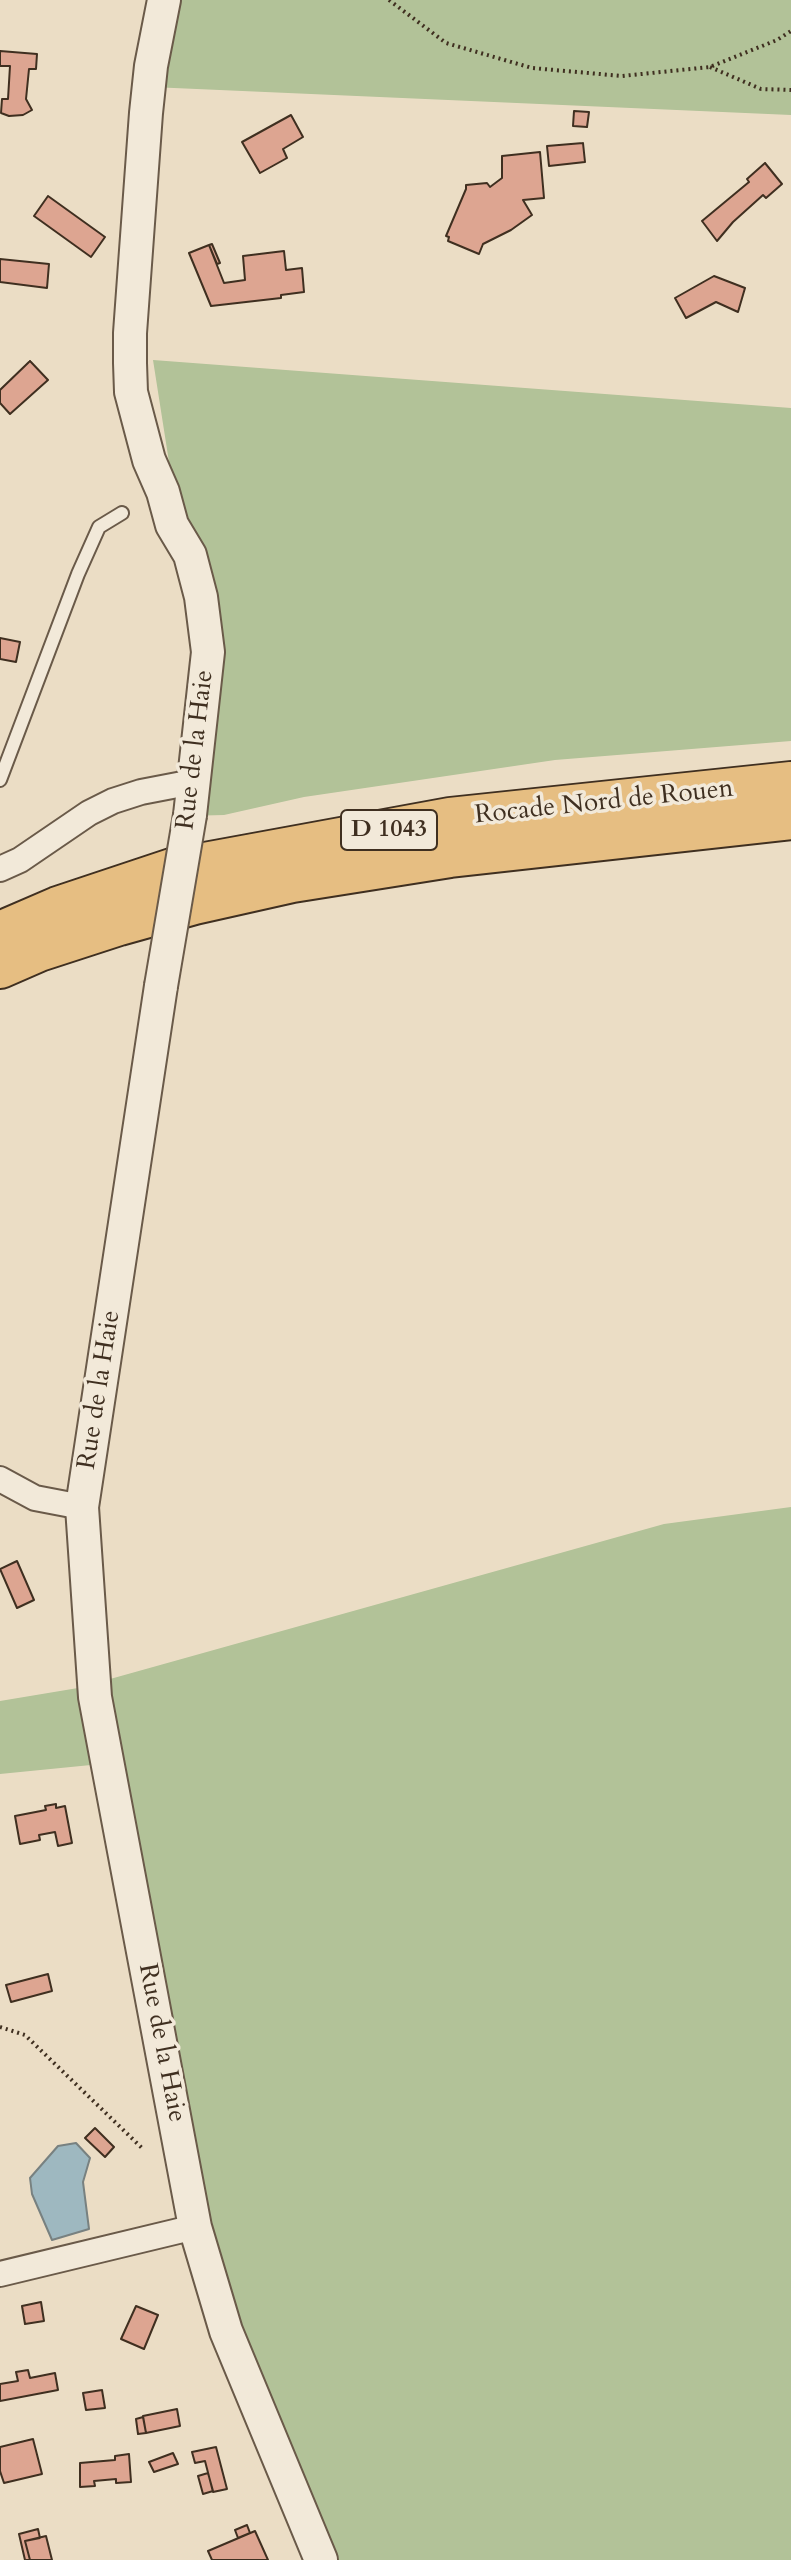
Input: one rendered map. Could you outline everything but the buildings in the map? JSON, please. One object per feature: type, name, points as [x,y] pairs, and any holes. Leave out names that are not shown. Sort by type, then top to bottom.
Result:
[{"type":"highway","name":"Rocade Nord de Rouen","points":[[0,933],[58,908],[172,870],[450,819],[791,783]]},
{"type":"highway","name":"Rocade Nord de Rouen","points":[[0,967],[39,950],[149,915],[292,881],[450,856],[791,818]]},
{"type":"street","name":"Rue de la Haie","points":[[164,0],[151,66],[146,113],[130,333],[131,392],[149,460],[163,492],[172,525],[190,555],[201,597],[208,652],[190,815],[82,1507],[95,1697],[195,2227],[226,2331],[321,2560]]},
{"type":"street","points":[[0,869],[20,860],[89,813],[113,801],[193,782]]},
{"type":"street","name":"Rue de la Haie","points":[[0,1479],[35,1498],[82,1507]]},
{"type":"street","points":[[0,2274],[195,2227]]},
{"type":"lane","points":[[0,780],[78,574],[99,527],[122,513]]},
{"type":"path","points":[[389,0],[446,43],[532,68],[622,76],[710,67],[777,40],[791,31]]},
{"type":"path","points":[[710,67],[761,89],[791,90]]},
{"type":"path","points":[[0,2027],[25,2035],[143,2149]]},
{"type":"green space","points":[[171,0],[791,0],[791,115],[151,87]]},
{"type":"green space","points":[[153,360],[791,408],[791,741],[555,760],[304,797],[224,815],[185,816],[201,666]]},
{"type":"green space","points":[[791,1507],[791,2560],[337,2560],[197,2278],[91,1765],[0,1774],[0,1701],[78,1688],[664,1524]]},
{"type":"water","points":[[76,2143],[90,2158],[83,2182],[89,2229],[52,2240],[32,2194],[30,2178],[58,2146]]}]
